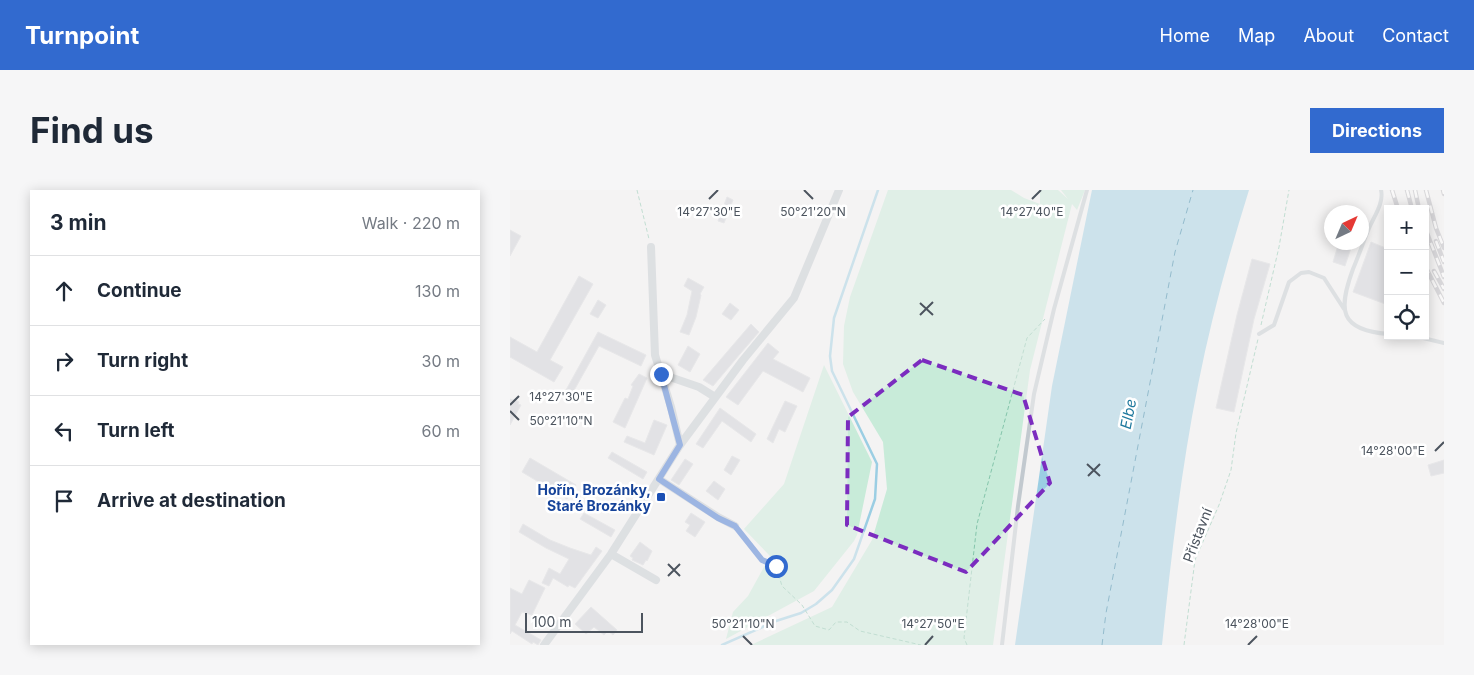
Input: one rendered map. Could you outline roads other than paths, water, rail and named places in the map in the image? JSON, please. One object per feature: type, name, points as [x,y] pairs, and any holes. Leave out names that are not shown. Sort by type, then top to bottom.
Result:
[{"type":"street","points":[[544,645],[611,554],[680,445],[743,360],[794,298],[839,190]]},
{"type":"street","points":[[651,247],[656,355],[680,445]]},
{"type":"street","points":[[661,374],[699,387],[716,397]]},
{"type":"street","points":[[659,479],[718,518],[735,526]]},
{"type":"street","points":[[611,554],[656,580]]},
{"type":"lane","points":[[1002,645],[1018,506],[1034,394],[1054,309],[1086,190]]},
{"type":"lane","points":[[1344,308],[1345,290],[1365,237],[1380,206],[1381,190]]},
{"type":"lane","points":[[1259,334],[1274,325],[1289,282],[1301,273],[1309,272],[1324,278],[1352,324],[1360,330],[1384,333]]},
{"type":"lane","points":[[1429,339],[1444,343]]},
{"type":"water","name":"Elbe","points":[[1092,190],[1249,190],[1221,287],[1198,385],[1186,449],[1177,514],[1162,645],[1015,645],[1052,386]]},
{"type":"waterway","points":[[722,645],[776,621],[801,613],[816,604],[832,590],[854,559],[875,499],[877,464],[832,371],[830,356],[834,318],[878,190]]},
{"type":"railway","points":[[1392,190],[1397,205]]},
{"type":"railway","points":[[1407,190],[1411,205]]},
{"type":"railway","points":[[1415,190],[1418,205]]},
{"type":"railway","points":[[1426,190],[1436,228],[1444,248]]},
{"type":"railway","points":[[1443,190],[1444,194]]},
{"type":"railway","points":[[1429,238],[1444,277]]},
{"type":"railway","points":[[1436,241],[1444,262]]},
{"type":"railway","points":[[1434,271],[1444,289]]},
{"type":"railway","points":[[1429,274],[1444,303]]},
{"type":"place","name":"Hořín, Brozánky, Staré Brozánky","points":[[661,497]]}]
